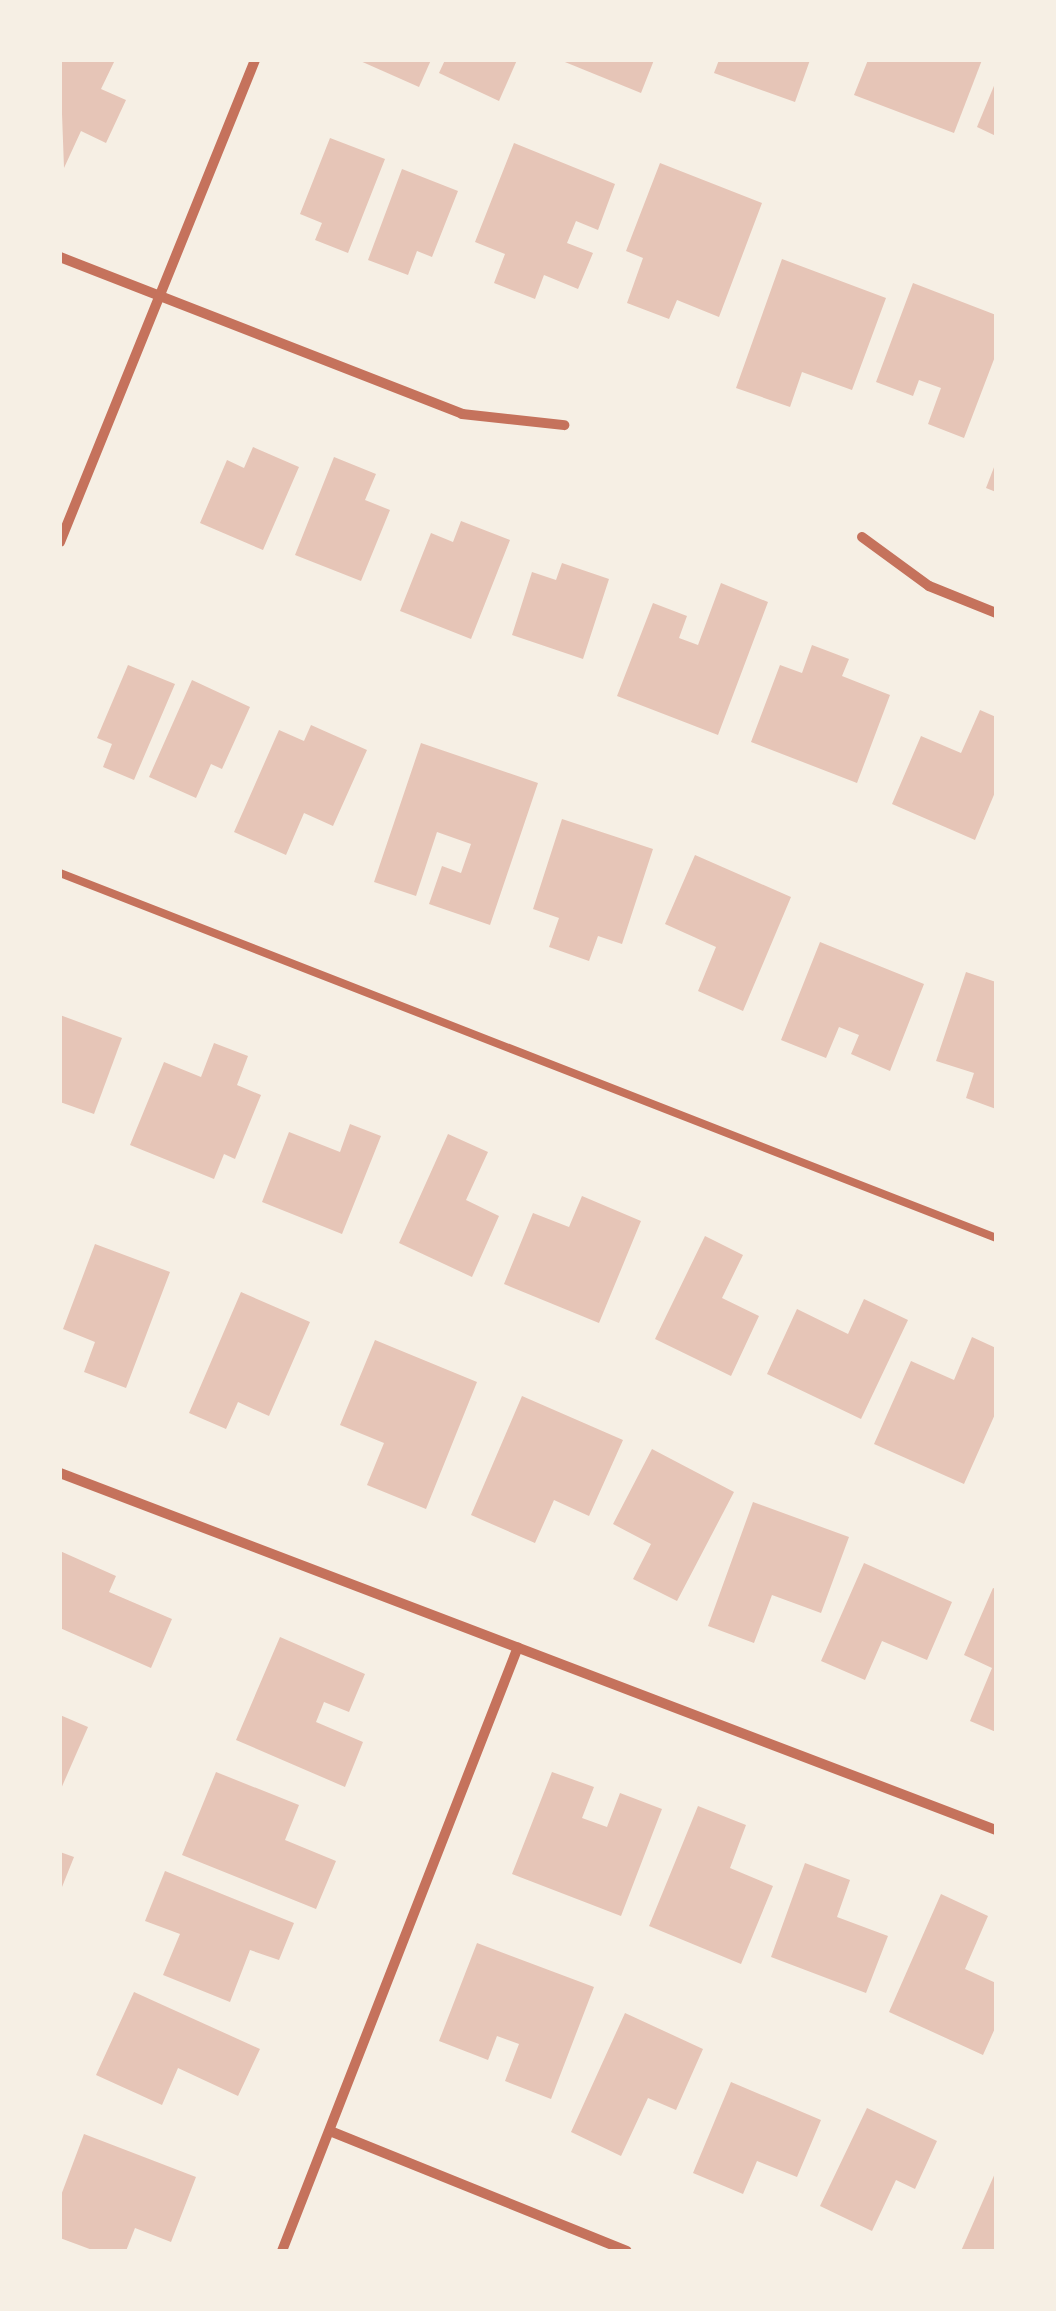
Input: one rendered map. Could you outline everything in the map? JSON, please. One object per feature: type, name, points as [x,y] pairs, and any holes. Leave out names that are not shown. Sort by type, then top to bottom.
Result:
[{"type":"street","points":[[60,542],[254,60]]},
{"type":"street","points":[[60,256],[462,414],[564,425]]},
{"type":"street","points":[[862,537],[929,586],[996,613]]},
{"type":"street","points":[[60,1473],[996,1830]]},
{"type":"street","points":[[282,2251],[518,1647]]},
{"type":"street","points":[[330,2131],[627,2251]]},
{"type":"lane","points":[[60,873],[996,1238]]},
{"type":"building","points":[[60,60],[115,60],[101,89],[126,100],[106,143],[81,131],[64,168]]},
{"type":"building","points":[[358,60],[431,60],[419,87]]},
{"type":"building","points":[[445,60],[517,60],[499,101],[439,73]]},
{"type":"building","points":[[560,60],[654,60],[641,93]]},
{"type":"building","points":[[719,60],[810,60],[795,102],[714,73]]},
{"type":"building","points":[[868,60],[982,60],[954,133],[854,95]]},
{"type":"building","points":[[996,81],[996,136],[977,127]]},
{"type":"building","points":[[330,138],[385,159],[348,253],[315,240],[322,223],[300,214]]},
{"type":"building","points":[[514,143],[615,184],[598,230],[576,221],[567,243],[593,253],[578,289],[544,275],[535,299],[494,283],[505,254],[475,242]]},
{"type":"building","points":[[660,163],[762,203],[719,317],[677,300],[669,319],[627,303],[643,258],[626,251]]},
{"type":"building","points":[[402,169],[458,191],[432,257],[417,251],[408,275],[368,260]]},
{"type":"building","points":[[782,259],[886,298],[852,390],[802,372],[790,407],[736,388]]},
{"type":"building","points":[[913,283],[996,315],[996,354],[964,438],[928,424],[941,388],[919,380],[913,396],[876,382]]},
{"type":"building","points":[[253,447],[299,467],[263,550],[200,523],[227,460],[244,468]]},
{"type":"building","points":[[334,457],[376,474],[365,500],[390,510],[361,581],[295,555]]},
{"type":"building","points":[[996,462],[996,492],[986,488]]},
{"type":"building","points":[[461,521],[510,540],[471,639],[400,611],[431,533],[453,542]]},
{"type":"building","points":[[562,563],[609,579],[583,659],[512,635],[532,572],[556,580]]},
{"type":"building","points":[[721,583],[768,602],[718,735],[617,696],[653,603],[687,616],[679,638],[698,645]]},
{"type":"building","points":[[812,645],[849,659],[842,676],[890,695],[857,783],[751,742],[780,665],[802,673]]},
{"type":"building","points":[[128,665],[175,684],[134,780],[103,767],[112,744],[97,738]]},
{"type":"building","points":[[192,680],[250,707],[222,769],[211,764],[196,798],[149,777]]},
{"type":"building","points":[[980,710],[996,717],[996,790],[975,840],[892,804],[921,736],[961,753]]},
{"type":"building","points":[[311,725],[367,750],[333,826],[304,813],[286,855],[234,832],[279,730],[304,741]]},
{"type":"building","points":[[421,743],[538,783],[490,925],[429,904],[442,866],[461,873],[471,844],[437,832],[416,896],[374,882]]},
{"type":"building","points":[[562,819],[653,849],[622,944],[598,936],[589,961],[549,947],[559,918],[533,909]]},
{"type":"building","points":[[695,855],[791,897],[743,1011],[698,991],[716,947],[665,924]]},
{"type":"building","points":[[820,942],[924,984],[890,1071],[851,1054],[859,1035],[839,1027],[826,1058],[781,1040]]},
{"type":"building","points":[[966,972],[996,982],[996,1109],[966,1098],[974,1073],[936,1061]]},
{"type":"building","points":[[60,1015],[122,1038],[94,1114],[60,1102]]},
{"type":"building","points":[[214,1043],[248,1056],[237,1085],[261,1095],[235,1159],[224,1154],[214,1179],[130,1145],[164,1062],[201,1077]]},
{"type":"building","points":[[350,1124],[381,1136],[342,1234],[262,1202],[289,1132],[340,1152]]},
{"type":"building","points":[[448,1134],[488,1152],[466,1200],[499,1216],[472,1277],[399,1243]]},
{"type":"building","points":[[582,1196],[641,1221],[599,1323],[504,1284],[533,1213],[569,1227]]},
{"type":"building","points":[[705,1236],[743,1255],[722,1298],[759,1316],[731,1376],[655,1339]]},
{"type":"building","points":[[95,1244],[170,1272],[126,1388],[84,1372],[95,1342],[63,1329]]},
{"type":"building","points":[[241,1292],[310,1322],[269,1416],[238,1402],[226,1429],[189,1413]]},
{"type":"building","points":[[864,1299],[908,1320],[861,1419],[767,1374],[797,1309],[848,1334]]},
{"type":"building","points":[[972,1337],[996,1348],[996,1412],[964,1484],[874,1444],[911,1361],[954,1380]]},
{"type":"building","points":[[375,1340],[477,1382],[426,1509],[367,1485],[384,1443],[340,1425]]},
{"type":"building","points":[[522,1396],[623,1440],[589,1516],[554,1500],[535,1543],[471,1515]]},
{"type":"building","points":[[652,1449],[734,1492],[677,1601],[633,1579],[651,1544],[613,1524]]},
{"type":"building","points":[[753,1502],[849,1537],[821,1613],[772,1595],[754,1643],[708,1626]]},
{"type":"building","points":[[60,1551],[116,1576],[109,1592],[172,1619],[151,1668],[60,1628]]},
{"type":"building","points":[[864,1563],[952,1602],[927,1660],[882,1641],[865,1680],[821,1661]]},
{"type":"building","points":[[993,1588],[996,1732],[970,1721],[992,1668],[964,1655]]},
{"type":"building","points":[[280,1637],[365,1674],[349,1712],[324,1702],[316,1722],[363,1742],[345,1787],[236,1740]]},
{"type":"building","points":[[60,1715],[88,1727],[60,1791]]},
{"type":"building","points":[[216,1772],[299,1805],[285,1840],[336,1861],[316,1909],[182,1855]]},
{"type":"building","points":[[552,1772],[594,1787],[582,1818],[607,1827],[620,1793],[662,1809],[621,1916],[512,1874]]},
{"type":"building","points":[[698,1806],[746,1825],[730,1868],[773,1886],[741,1964],[649,1926]]},
{"type":"building","points":[[60,1852],[74,1857],[60,1892]]},
{"type":"building","points":[[805,1863],[850,1880],[837,1917],[888,1936],[866,1993],[771,1957]]},
{"type":"building","points":[[165,1871],[294,1923],[279,1960],[250,1950],[230,2002],[163,1975],[180,1934],[145,1921]]},
{"type":"building","points":[[941,1894],[988,1916],[965,1969],[996,1983],[996,2026],[983,2055],[889,2012]]},
{"type":"building","points":[[477,1943],[594,1987],[551,2099],[505,2081],[519,2044],[497,2036],[488,2060],[439,2041]]},
{"type":"building","points":[[134,1992],[260,2049],[238,2096],[178,2068],[162,2105],[96,2075]]},
{"type":"building","points":[[625,2013],[703,2049],[676,2110],[648,2098],[621,2156],[571,2132]]},
{"type":"building","points":[[731,2082],[821,2120],[797,2177],[757,2161],[743,2194],[693,2173]]},
{"type":"building","points":[[867,2108],[937,2141],[915,2189],[896,2180],[872,2231],[820,2206]]},
{"type":"building","points":[[84,2134],[196,2177],[171,2242],[135,2228],[126,2251],[95,2251],[60,2238],[60,2198]]},
{"type":"building","points":[[996,2171],[996,2251],[961,2251]]}]
